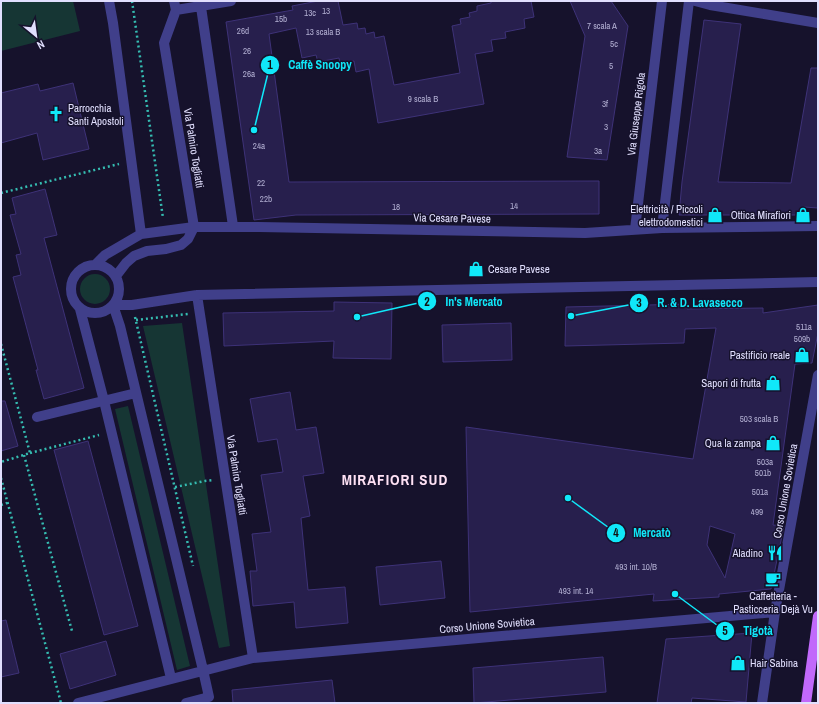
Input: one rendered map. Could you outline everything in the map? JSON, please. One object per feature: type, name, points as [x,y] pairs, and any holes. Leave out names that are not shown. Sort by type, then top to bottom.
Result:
[{"type":"main road","points":[[806,703],[818,616]]},
{"type":"street","points":[[109,1],[141,234]]},
{"type":"street","points":[[175,6],[201,7],[231,1]]},
{"type":"street","name":"Via Giuseppe Rigola","points":[[635,229],[662,1]]},
{"type":"street","points":[[662,228],[689,1]]},
{"type":"street","points":[[695,1],[710,5],[818,23]]},
{"type":"street","name":"Via Palmiro Togliatti","points":[[175,6],[164,43],[194,227]]},
{"type":"street","points":[[201,7],[233,226]]},
{"type":"street","name":"Via Cesare Pavese","points":[[96,264],[105,255],[141,234],[194,227],[233,226],[585,232],[662,228],[818,226]]},
{"type":"street","points":[[116,276],[126,263],[134,256],[147,251],[181,245],[188,239],[194,227]]},
{"type":"street","points":[[171,678],[112,432],[80,308],[71,294],[72,279],[80,270],[96,264],[107,268],[116,276],[119,287],[119,294],[113,305],[120,326],[203,670],[208,697],[186,703]]},
{"type":"street","points":[[80,308],[91,313],[101,312],[113,305],[132,305],[197,295],[818,282]]},
{"type":"street","name":"Via Palmiro Togliatti","points":[[197,295],[253,658]]},
{"type":"street","name":"Corso Unione Sovietica","points":[[762,703],[775,612],[818,375]]},
{"type":"street","points":[[37,417],[136,393]]},
{"type":"street","name":"Corso Unione Sovietica","points":[[203,670],[253,658],[775,612]]},
{"type":"street","points":[[78,703],[203,670]]},
{"type":"path","points":[[132,1],[165,231]]},
{"type":"path","points":[[1,193],[131,162]]},
{"type":"path","points":[[132,305],[194,570]]},
{"type":"path","points":[[136,320],[190,313]]},
{"type":"path","points":[[1,345],[30,453]]},
{"type":"path","points":[[1,462],[112,432]]},
{"type":"path","points":[[24,455],[72,631]]},
{"type":"path","points":[[1,478],[3,491],[61,703],[67,700]]},
{"type":"path","points":[[175,487],[205,480],[214,480]]},
{"type":"path","points":[[1,505],[7,503]]},
{"type":"green space","points":[[1,1],[73,1],[80,31],[1,51]]},
{"type":"green space","points":[[95,274],[101,275],[109,283],[109,295],[101,303],[95,304],[89,303],[81,295],[80,289],[81,283],[89,275]]},
{"type":"green space","points":[[182,323],[230,646],[219,648],[143,326]]},
{"type":"green space","points":[[128,406],[190,666],[177,670],[115,409]]},
{"type":"building","points":[[318,1],[338,1],[343,25],[357,23],[358,29],[365,28],[366,34],[374,32],[375,38],[384,36],[394,85],[460,73],[452,26],[461,24],[460,19],[470,17],[469,13],[477,11],[477,6],[491,3],[491,1],[531,1],[534,17],[524,19],[525,28],[505,32],[506,38],[491,40],[493,51],[475,54],[484,104],[378,123],[369,69],[356,72],[354,61],[340,64],[339,58],[318,62],[316,55],[302,58],[296,28],[269,34],[289,182],[599,181],[599,214],[296,215],[254,220],[226,22],[293,10],[292,6]]},
{"type":"building","points":[[570,1],[611,1],[628,26],[607,160],[567,157],[585,36]]},
{"type":"building","points":[[704,20],[741,24],[718,182],[791,183],[811,68],[818,68],[818,208],[804,207],[803,215],[679,215],[682,182]]},
{"type":"building","name":"Parrocchia Santi Apostoli","points":[[73,83],[89,149],[43,160],[37,133],[1,143],[1,93],[38,84],[40,91]]},
{"type":"building","points":[[45,189],[57,235],[44,238],[84,388],[44,399],[36,370],[38,370],[13,277],[21,275],[16,255],[21,254],[10,215],[16,214],[12,198]]},
{"type":"building","points":[[334,302],[392,303],[391,359],[333,358],[334,341],[224,346],[223,313],[334,311]]},
{"type":"building","points":[[688,304],[687,309],[763,308],[763,313],[818,305],[818,333],[812,363],[795,364],[773,525],[784,526],[771,589],[719,594],[719,597],[653,601],[654,594],[470,612],[466,427],[693,459],[716,328],[685,329],[684,343],[565,346],[566,307]],"holes":[[[710,526],[735,534],[725,578],[707,545]]]},
{"type":"building","points":[[511,323],[512,360],[443,362],[442,325]]},
{"type":"building","points":[[290,392],[296,430],[316,427],[324,473],[303,476],[310,516],[301,518],[308,590],[345,587],[348,623],[296,628],[294,602],[253,606],[250,571],[257,571],[252,534],[271,532],[261,475],[283,472],[277,439],[258,442],[250,399]]},
{"type":"building","points":[[1,401],[5,401],[18,446],[1,451]]},
{"type":"building","points":[[88,441],[138,626],[104,635],[54,450]]},
{"type":"building","points":[[441,561],[445,598],[380,605],[376,567]]},
{"type":"building","points":[[6,620],[19,673],[1,677],[1,621]]},
{"type":"building","points":[[752,633],[746,702],[692,698],[691,703],[657,703],[666,639]]},
{"type":"building","points":[[106,641],[116,675],[70,689],[60,654]]},
{"type":"building","points":[[603,657],[606,692],[474,703],[473,668]]},
{"type":"building","points":[[332,680],[335,703],[233,703],[232,690]]},
{"type":"place","name":"Parrocchia Santi Apostoli","points":[[56,114]]},
{"type":"place","name":"Caffè Snoopy","points":[[254,130]]},
{"type":"place","name":"Elettricità / Piccoli elettrodomestici","points":[[715,215]]},
{"type":"place","name":"Ottica Mirafiori","points":[[803,215]]},
{"type":"place","name":"Cesare Pavese","points":[[476,269]]},
{"type":"place","name":"R. & D. Lavasecco","points":[[571,316]]},
{"type":"place","name":"In's Mercato","points":[[357,317]]},
{"type":"place","name":"Pastificio reale","points":[[802,355]]},
{"type":"place","name":"Sapori di frutta","points":[[773,383]]},
{"type":"place","name":"Qua la zampa","points":[[773,443]]},
{"type":"place","name":"Mercatò","points":[[568,498]]},
{"type":"place","name":"Aladino","points":[[775,553]]},
{"type":"place","name":"Caffetteria - Pasticceria Dejà Vu","points":[[773,579]]},
{"type":"place","name":"Tigotà","points":[[675,594]]},
{"type":"place","name":"Hair Sabina","points":[[738,663]]},
{"type":"district","name":"MIRAFIORI SUD","points":[[395,479]]}]
